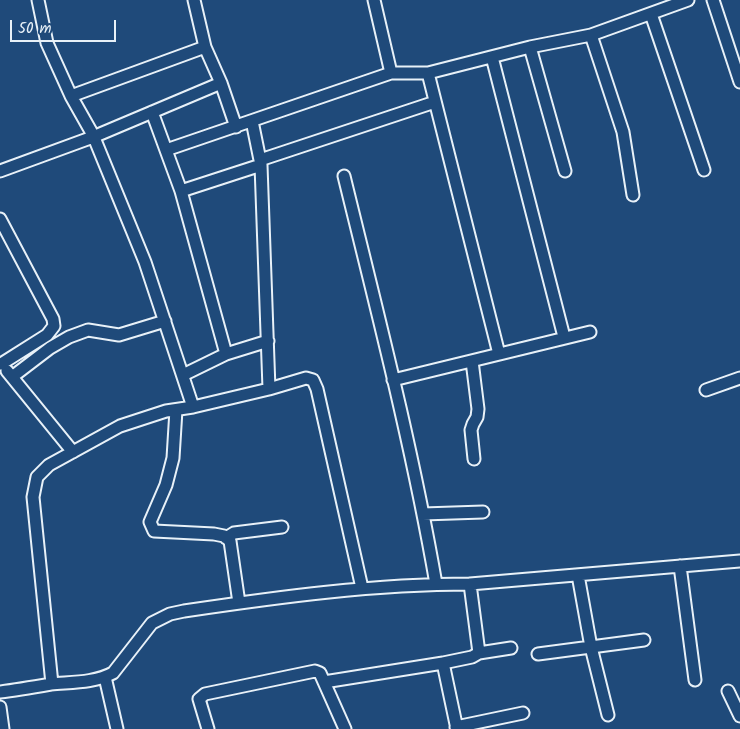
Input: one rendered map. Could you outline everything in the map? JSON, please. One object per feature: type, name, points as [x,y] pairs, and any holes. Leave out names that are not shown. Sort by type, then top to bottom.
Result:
[{"type":"street","points":[[38,0],[47,43],[71,96],[93,137],[145,262],[193,407]]},
{"type":"street","points":[[194,0],[204,47],[221,83],[236,127]]},
{"type":"street","points":[[374,0],[391,73]]},
{"type":"street","points":[[166,150],[391,73],[428,73],[530,47],[591,35],[688,0]]},
{"type":"street","points":[[713,0],[735,50],[740,82]]},
{"type":"street","points":[[651,14],[704,170]]},
{"type":"street","points":[[591,35],[623,132],[628,153],[633,194]]},
{"type":"street","points":[[71,96],[204,47]]},
{"type":"street","points":[[530,47],[565,171]]},
{"type":"street","points":[[492,57],[564,337]]},
{"type":"street","points":[[428,73],[499,354]]},
{"type":"street","points":[[0,171],[93,137],[221,83]]},
{"type":"street","points":[[181,191],[436,102]]},
{"type":"street","points":[[152,112],[181,191],[226,354]]},
{"type":"street","points":[[252,121],[261,163],[269,390]]},
{"type":"street","points":[[344,176],[393,380],[423,514],[436,584]]},
{"type":"street","points":[[0,219],[53,319],[54,326],[47,335],[1,363],[73,452]]},
{"type":"street","points":[[12,377],[50,348],[69,337],[88,330],[119,335],[165,321]]},
{"type":"street","points":[[393,380],[590,332]]},
{"type":"street","points":[[182,375],[226,354],[268,341]]},
{"type":"street","points":[[472,361],[478,409],[477,417],[471,430],[474,459]]},
{"type":"street","points":[[52,684],[32,497],[37,477],[49,465],[120,426],[166,411],[269,390],[306,378],[313,380],[317,389],[362,588]]},
{"type":"street","points":[[706,390],[740,378]]},
{"type":"street","points":[[176,410],[173,458],[166,485],[150,522],[154,531],[214,534],[224,536],[230,541],[239,603]]},
{"type":"street","points":[[423,514],[483,512]]},
{"type":"street","points":[[226,538],[234,533],[282,527]]},
{"type":"street","points":[[0,692],[105,677],[113,672],[152,623],[184,611],[362,588],[470,584],[740,561]]},
{"type":"street","points":[[680,566],[695,680]]},
{"type":"street","points":[[578,575],[591,647],[608,715]]},
{"type":"street","points":[[470,584],[479,653]]},
{"type":"street","points":[[538,654],[644,640]]},
{"type":"street","points":[[324,682],[443,663],[472,657],[479,653],[511,648]]},
{"type":"street","points":[[443,663],[457,728],[523,713]]},
{"type":"street","points":[[208,729],[199,699],[205,694],[315,670],[320,673],[345,729]]},
{"type":"street","points":[[105,677],[117,729]]},
{"type":"street","points":[[728,691],[740,716]]},
{"type":"street","points":[[0,707],[3,729]]}]
